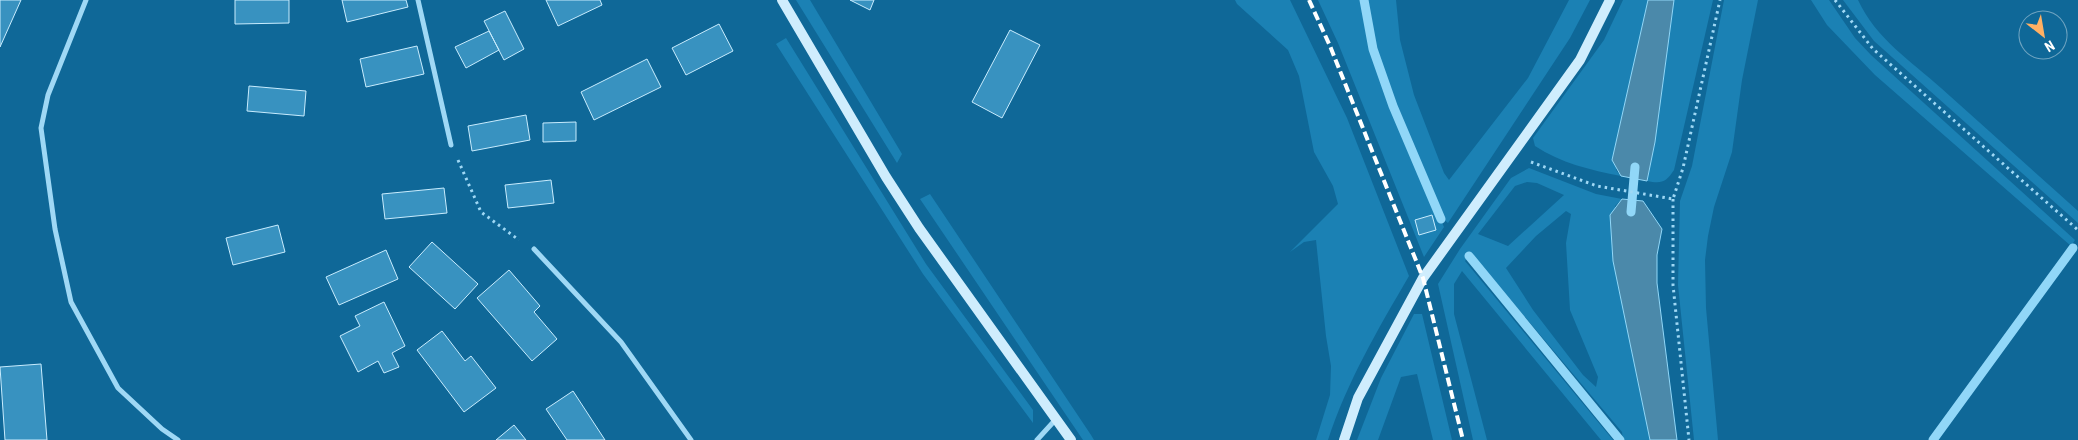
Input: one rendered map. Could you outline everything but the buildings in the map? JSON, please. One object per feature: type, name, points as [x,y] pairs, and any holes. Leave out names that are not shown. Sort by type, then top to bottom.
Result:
[{"type":"street","points":[[86,0],[48,95],[41,128],[55,229],[70,302],[118,388],[162,429],[178,440]]},
{"type":"street","points":[[418,0],[451,145]]},
{"type":"street","points":[[782,0],[896,192],[1057,417],[1071,440]]},
{"type":"street","points":[[1344,440],[1358,398],[1423,278],[1580,60],[1610,0]]},
{"type":"street","points":[[534,249],[621,342],[691,440]]},
{"type":"street","points":[[1037,440],[1057,417]]},
{"type":"path","points":[[1689,440],[1672,285],[1673,199],[1683,168],[1720,0]]},
{"type":"path","points":[[1835,0],[1874,49],[2078,230]]},
{"type":"path","points":[[451,145],[481,212],[501,228],[534,249]]},
{"type":"path","points":[[1511,154],[1598,186],[1673,199]]},
{"type":"shaded area","points":[[796,0],[810,0],[902,154],[897,163]]},
{"type":"shaded area","points":[[1235,0],[1290,0],[1347,118],[1409,276],[1375,336],[1344,397],[1328,440],[1316,440],[1330,395],[1331,366],[1316,240],[1304,242],[1290,252],[1338,204],[1333,186],[1314,152],[1299,76],[1288,50],[1237,4]]},
{"type":"shaded area","points":[[1318,0],[1362,0],[1371,49],[1392,106],[1444,227],[1424,257],[1338,43]]},
{"type":"shaded area","points":[[1365,0],[1396,0],[1400,40],[1414,95],[1444,173],[1449,180],[1528,78],[1569,0],[1590,0],[1570,38],[1448,223],[1442,218],[1394,105],[1374,49]]},
{"type":"shaded area","points":[[1623,0],[1648,0],[1616,170],[1621,176],[1587,168],[1555,157],[1535,146],[1533,138],[1604,40]]},
{"type":"shaded area","points":[[1648,0],[1674,0],[1655,142],[1647,181],[1621,176],[1612,160]]},
{"type":"shaded area","points":[[1674,0],[1713,0],[1674,170],[1663,181],[1652,182],[1647,181],[1655,142]]},
{"type":"shaded area","points":[[1724,0],[1758,0],[1742,80],[1732,152],[1714,207],[1705,260],[1706,308],[1718,440],[1694,440],[1678,285],[1680,201],[1692,166]]},
{"type":"shaded area","points":[[1811,0],[1829,0],[1855,38],[1871,55],[2075,240],[2071,246],[1875,75],[1827,25]]},
{"type":"shaded area","points":[[1843,0],[1858,0],[1884,38],[2078,211],[2078,223],[1874,41]]},
{"type":"shaded area","points":[[786,38],[926,264],[1033,410],[1033,423],[923,274],[776,44]]},
{"type":"shaded area","points":[[1529,168],[1596,194],[1622,199],[1615,206],[1628,330],[1650,440],[1623,440],[1622,432],[1471,253],[1465,261],[1613,440],[1601,440],[1462,271],[1454,284],[1454,314],[1487,440],[1473,440],[1438,284],[1460,249],[1511,178]],"holes":[[[1527,182],[1537,183],[1564,195],[1508,246],[1478,234],[1515,186]],[[1566,211],[1571,214],[1566,243],[1570,310],[1598,377],[1596,387],[1583,375],[1533,310],[1506,268],[1536,236]]]},
{"type":"shaded area","points":[[930,194],[1094,440],[1083,440],[920,199]]},
{"type":"shaded area","points":[[1622,199],[1643,201],[1662,229],[1657,255],[1657,283],[1677,440],[1650,440],[1613,261],[1610,215]]},
{"type":"shaded area","points":[[1414,314],[1422,314],[1452,440],[1433,440],[1417,374],[1401,377],[1378,440],[1357,440],[1381,378]]},
{"type":"waterway","points":[[1364,0],[1373,49],[1393,106],[1441,219]]},
{"type":"waterway","points":[[1631,212],[1635,167]]},
{"type":"waterway","points":[[1933,440],[2073,248]]},
{"type":"waterway","points":[[1469,256],[1620,440]]},
{"type":"railway","points":[[1309,0],[1330,46],[1423,278],[1463,440]]}]
